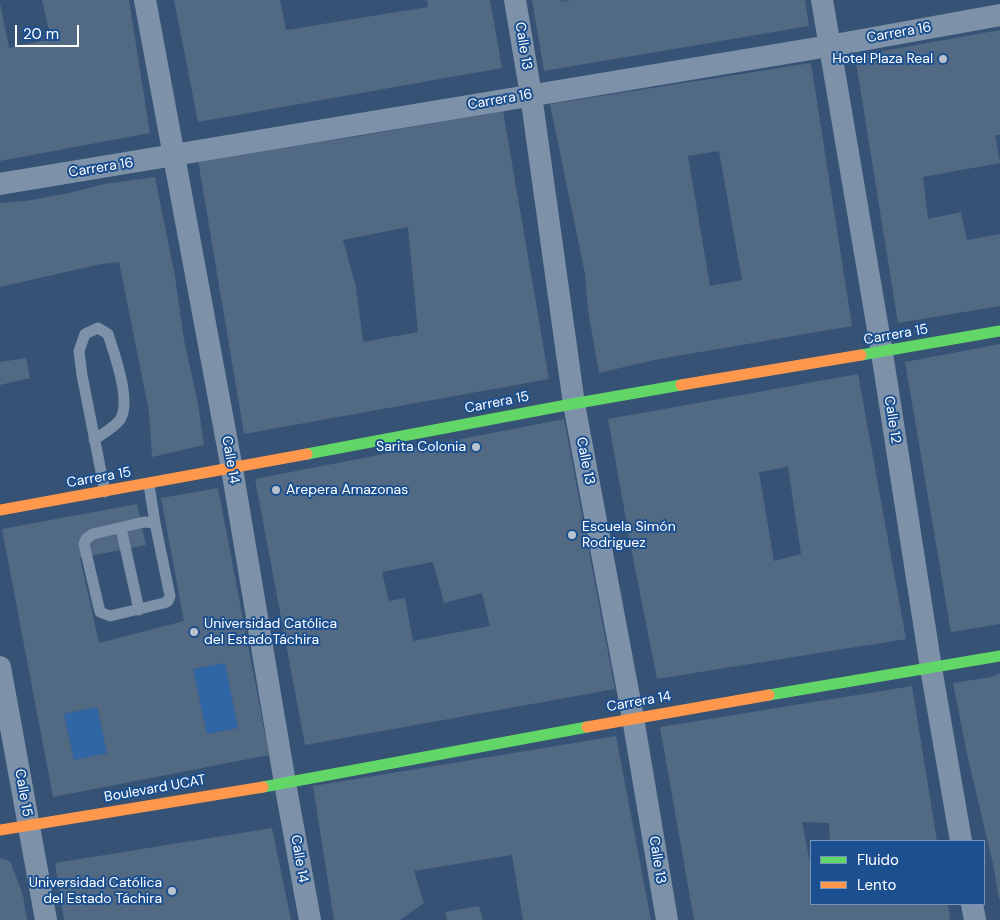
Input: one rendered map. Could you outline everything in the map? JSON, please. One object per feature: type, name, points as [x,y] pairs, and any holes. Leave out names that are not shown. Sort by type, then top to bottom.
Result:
[{"type":"street","name":"Calle 14","points":[[145,0],[232,469],[310,920]]},
{"type":"street","name":"Calle 13","points":[[515,0],[531,95],[574,404],[633,718],[666,920]]},
{"type":"street","name":"Calle 12","points":[[822,0],[882,353],[931,668],[961,840]]},
{"type":"street","name":"Carrera 16","points":[[0,184],[829,46],[1000,15]]},
{"type":"street","name":"Carrera 15","points":[[0,510],[149,485],[574,404],[882,353],[1000,331]]},
{"type":"street","name":"Carrera 14","points":[[285,783],[633,718],[1000,656]]},
{"type":"street","name":"Calle 15","points":[[0,667],[46,920]]},
{"type":"street","name":"Boulevard UCAT","points":[[29,826],[285,783]]},
{"type":"street","points":[[0,830],[29,826]]},
{"type":"street","points":[[972,905],[975,920]]},
{"type":"lane","points":[[94,440],[120,420],[125,401],[108,334],[98,328],[85,334],[80,351],[82,375],[94,440],[105,492]]},
{"type":"lane","points":[[149,485],[170,596],[164,604],[139,610],[110,616],[100,612],[84,544],[86,539],[93,534],[144,522],[156,523]]},
{"type":"lane","points":[[121,528],[139,610]]},
{"type":"shaded area","points":[[225,663],[238,728],[207,734],[193,669]]},
{"type":"shaded area","points":[[97,707],[107,753],[74,760],[64,714]]},
{"type":"building","points":[[42,0],[129,0],[150,133],[0,161],[0,3],[9,48],[51,39]]},
{"type":"building","points":[[174,0],[280,0],[286,30],[428,7],[427,0],[490,0],[502,68],[198,122]]},
{"type":"building","points":[[532,0],[563,0],[559,2],[572,0],[805,0],[809,26],[544,71]]},
{"type":"building","points":[[1000,30],[1000,135],[995,135],[1000,163],[923,177],[928,219],[961,212],[967,240],[1000,234],[1000,306],[898,323],[855,56]]},
{"type":"building","points":[[811,63],[852,326],[654,360],[599,373],[588,310],[585,274],[550,104]],"holes":[[[719,151],[742,280],[710,286],[688,156]]]},
{"type":"building","points":[[503,111],[549,379],[244,434],[198,160],[353,137]],"holes":[[[408,227],[418,332],[363,342],[356,287],[343,240]]]},
{"type":"building","points":[[155,177],[175,276],[184,340],[198,404],[204,445],[152,457],[149,412],[119,262],[101,264],[0,287],[0,203],[26,201],[104,184]]},
{"type":"building","points":[[1000,344],[1000,624],[951,632],[905,362]]},
{"type":"building","points":[[26,358],[30,378],[0,385],[0,362]]},
{"type":"building","points":[[858,374],[906,639],[657,679],[608,419]],"holes":[[[788,467],[801,554],[774,561],[759,472]]]},
{"type":"building","points":[[564,419],[615,689],[305,745],[255,479]],"holes":[[[433,562],[444,603],[482,593],[490,626],[413,641],[405,598],[389,601],[382,572]]]},
{"type":"building","name":"Universidad Católica del EstadoTáchira","points":[[218,488],[269,755],[53,797],[2,529],[137,504],[146,545],[80,558],[99,643],[184,621],[161,498]],"holes":[[[225,663],[238,728],[207,734],[193,669]],[[97,707],[107,753],[74,760],[64,714]]]},
{"type":"building","points":[[1000,673],[999,899],[953,683],[992,677]]},
{"type":"building","points":[[912,686],[937,840],[830,840],[829,823],[802,822],[810,863],[810,905],[948,905],[950,920],[694,920],[660,727]]},
{"type":"building","points":[[616,736],[651,920],[523,920],[512,855],[414,871],[424,903],[400,920],[334,920],[313,786]]},
{"type":"building","name":"Universidad Católica del Estado Táchira","points":[[272,828],[291,920],[64,920],[55,863]]},
{"type":"building","points":[[0,858],[10,861],[23,895],[27,920],[0,920]]},
{"type":"building","points":[[479,906],[483,920],[447,920],[445,912]]},
{"type":"traffic: fast","points":[[861,355],[1000,331]]},
{"type":"traffic: fast","points":[[307,454],[681,385]]},
{"type":"traffic: fast","points":[[769,695],[1000,656]]},
{"type":"traffic: fast","points":[[263,787],[587,727]]},
{"type":"traffic: slow","points":[[681,385],[861,355]]},
{"type":"traffic: slow","points":[[0,510],[307,454]]},
{"type":"traffic: slow","points":[[587,727],[769,695]]},
{"type":"traffic: slow","points":[[0,830],[263,787]]},
{"type":"place","name":"Hotel Plaza Real","points":[[943,59]]},
{"type":"place","name":"Sarita Colonia","points":[[476,447]]},
{"type":"place","name":"Arepera Amazonas","points":[[276,490]]},
{"type":"place","name":"Escuela Simón Rodriguez","points":[[572,535]]},
{"type":"place","name":"Universidad Católica del EstadoTáchira","points":[[194,632]]},
{"type":"place","name":"Universidad Católica del Estado Táchira","points":[[172,891]]}]
